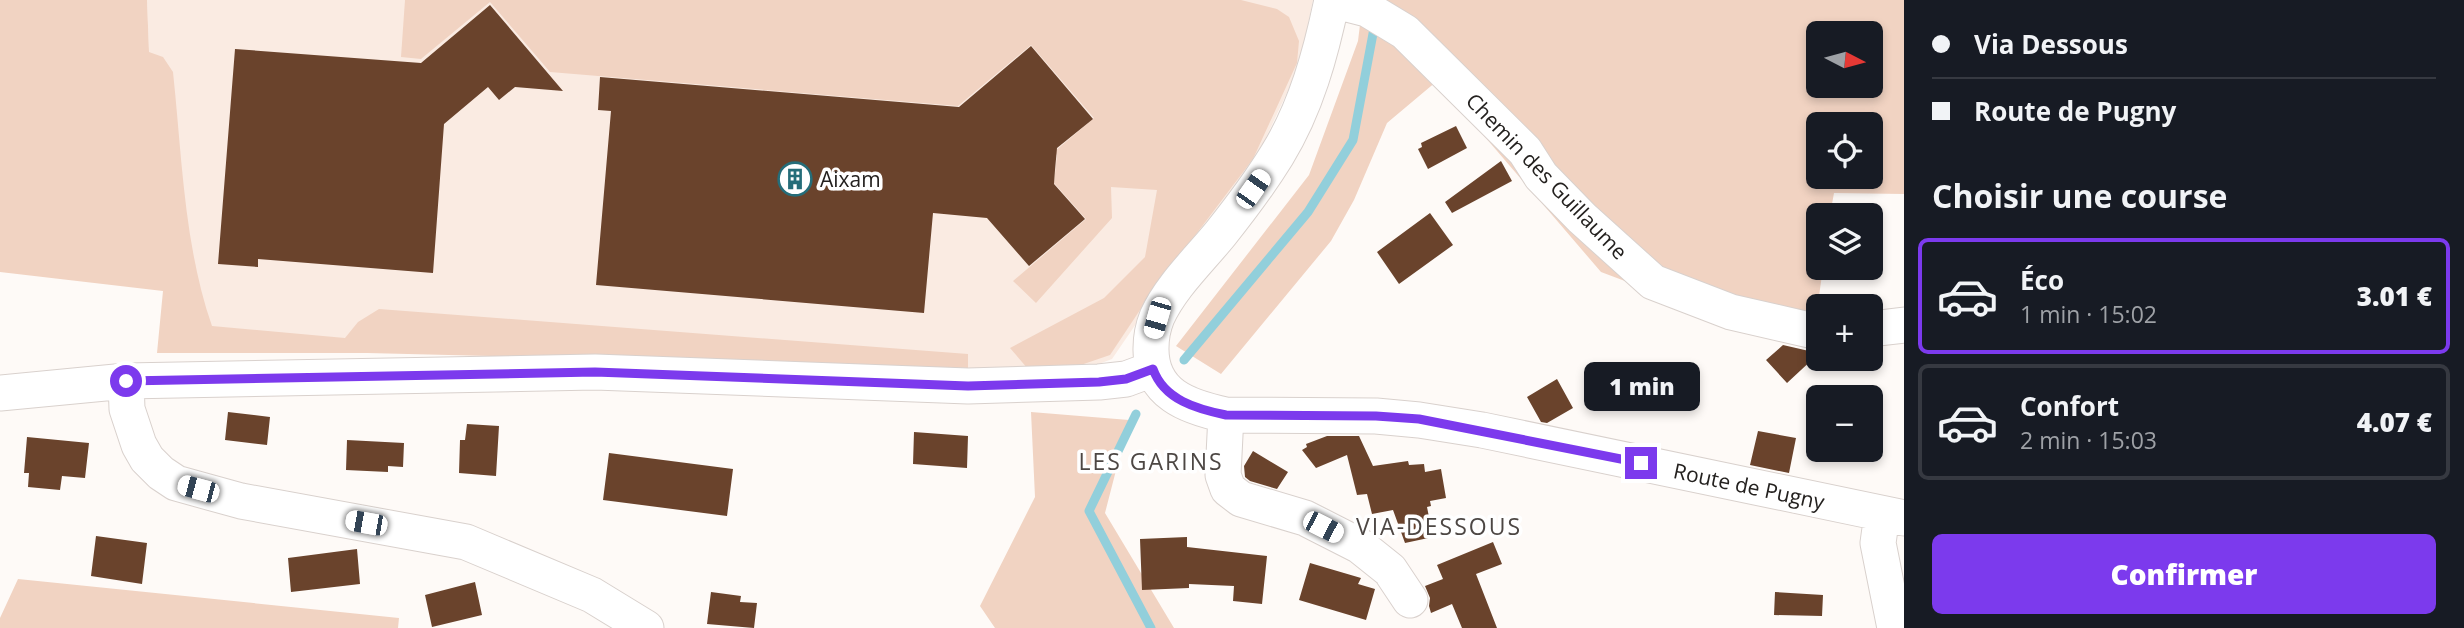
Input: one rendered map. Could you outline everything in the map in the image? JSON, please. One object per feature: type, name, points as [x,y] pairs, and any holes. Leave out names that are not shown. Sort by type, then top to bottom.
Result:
[{"type":"street","name":"Chemin des Guillaume","points":[[1332,0],[1379,17],[1405,32],[1525,151],[1541,176],[1582,218],[1653,282],[1731,312],[1806,329]]},
{"type":"street","points":[[0,393],[126,381],[595,372],[968,386],[1126,379],[1153,369],[1151,339],[1157,318],[1172,293],[1229,223],[1278,154],[1298,115],[1311,81],[1323,44],[1332,0]]},
{"type":"street","points":[[1883,328],[1904,325]]},
{"type":"street","name":"Route de Pugny","points":[[1153,369],[1168,393],[1202,410],[1226,415],[1376,416],[1419,419],[1893,516]]},
{"type":"street","points":[[126,381],[127,410],[139,445],[147,459],[176,483],[241,501],[466,541],[592,595],[646,628]]},
{"type":"street","points":[[1226,415],[1223,475],[1228,489],[1241,499],[1304,517],[1360,546],[1390,570],[1410,600]]},
{"type":"street","points":[[1893,516],[1878,543],[1895,628]]},
{"type":"shaded area","points":[[0,0],[147,0],[149,52],[163,57],[173,72],[190,233],[195,264],[212,326],[345,338],[358,322],[379,309],[968,354],[968,368],[367,353],[157,353],[163,291],[0,272]]},
{"type":"shaded area","points":[[147,0],[1313,0],[1299,67],[1255,161],[1192,242],[1112,359],[1075,373],[176,334],[149,52]]},
{"type":"shaded area","points":[[405,0],[1241,0],[1277,9],[1289,17],[1299,41],[1297,63],[1253,159],[1150,295],[1110,355],[1072,368],[1028,369],[1010,348],[1104,298],[1145,257],[1157,190],[1111,187],[1112,218],[1036,303],[1013,281],[1086,219],[1054,183],[1057,155],[1054,152],[1094,118],[1031,45],[958,106],[550,72],[490,2],[421,59],[401,57]]},
{"type":"shaded area","points":[[1363,0],[1904,0],[1904,194],[1834,193],[1832,203],[1806,203],[1806,280],[1821,280],[1819,294],[1806,294],[1806,329],[1686,304],[1601,272],[1437,81],[1387,123],[1354,200],[1331,241],[1221,374],[1176,346],[1309,175],[1358,41]]},
{"type":"shaded area","points":[[1031,412],[1129,420],[1105,513],[1174,628],[995,628],[980,606],[1035,497]]},
{"type":"shaded area","points":[[18,579],[399,618],[398,628],[0,628],[0,618]]},
{"type":"building","points":[[490,5],[563,91],[515,87],[499,100],[488,87],[444,124],[433,273],[258,259],[258,267],[218,264],[235,49],[421,63]]},
{"type":"building","name":"Aixam","points":[[1031,46],[1093,119],[1057,148],[1055,170],[1054,184],[1085,219],[1029,266],[987,218],[933,213],[924,313],[596,285],[611,111],[598,110],[600,77],[959,107]]},
{"type":"building","points":[[1456,126],[1467,148],[1428,169],[1418,149],[1422,147],[1421,143]]},
{"type":"building","points":[[1501,161],[1512,181],[1452,213],[1445,202]]},
{"type":"building","points":[[1430,213],[1453,245],[1399,284],[1377,252]]},
{"type":"building","points":[[1783,345],[1806,350],[1806,365],[1787,383],[1766,360]]},
{"type":"building","points":[[1557,379],[1573,408],[1547,423],[1541,422],[1527,397]]},
{"type":"building","points":[[228,412],[270,417],[267,445],[225,440]]},
{"type":"building","points":[[467,424],[499,426],[496,476],[459,473],[460,440],[465,440]]},
{"type":"building","points":[[1758,431],[1796,438],[1789,473],[1750,465]]},
{"type":"building","points":[[914,432],[968,436],[967,468],[913,464]]},
{"type":"building","points":[[1327,436],[1359,436],[1373,466],[1408,461],[1409,465],[1424,464],[1425,472],[1441,469],[1446,498],[1430,501],[1431,506],[1427,507],[1433,537],[1405,543],[1393,510],[1372,514],[1367,494],[1357,495],[1347,455],[1316,468],[1302,450],[1307,447],[1306,444]]},
{"type":"building","points":[[27,437],[89,443],[85,478],[62,476],[60,490],[28,487],[29,473],[24,473]]},
{"type":"building","points":[[347,440],[404,443],[403,467],[388,466],[388,472],[346,470]]},
{"type":"building","points":[[1253,451],[1288,472],[1277,489],[1245,477],[1244,466]]},
{"type":"building","points":[[609,453],[733,469],[727,516],[603,500]]},
{"type":"building","points":[[96,536],[147,543],[142,584],[91,576]]},
{"type":"building","points":[[1187,537],[1187,547],[1267,556],[1262,604],[1233,601],[1234,586],[1189,584],[1189,588],[1142,590],[1140,539]]},
{"type":"building","points":[[1493,542],[1502,564],[1476,574],[1497,628],[1462,628],[1452,604],[1431,613],[1430,598],[1425,586],[1443,579],[1437,565]]},
{"type":"building","points":[[357,549],[360,584],[291,592],[288,558]]},
{"type":"building","points":[[1310,563],[1361,578],[1358,584],[1375,589],[1366,620],[1299,600]]},
{"type":"building","points":[[475,582],[482,615],[432,627],[425,595]]},
{"type":"building","points":[[711,592],[741,596],[740,602],[757,603],[754,628],[707,624]]},
{"type":"building","points":[[1775,592],[1823,595],[1822,616],[1774,615]]},
{"type":"waterway","points":[[1184,360],[1308,212],[1353,140],[1375,23]]},
{"type":"waterway","points":[[1136,414],[1089,511],[1151,628]]},
{"type":"place","name":"Aixam","points":[[795,179]]},
{"type":"district","name":"LES GARINS","points":[[1151,461]]},
{"type":"district","name":"VIA-DESSOUS","points":[[1439,526]]},
{"type":"route","points":[[126,381],[595,372],[968,386],[1099,382],[1126,379],[1153,369],[1168,393],[1202,410],[1226,415],[1376,416],[1419,419],[1641,463]]}]
